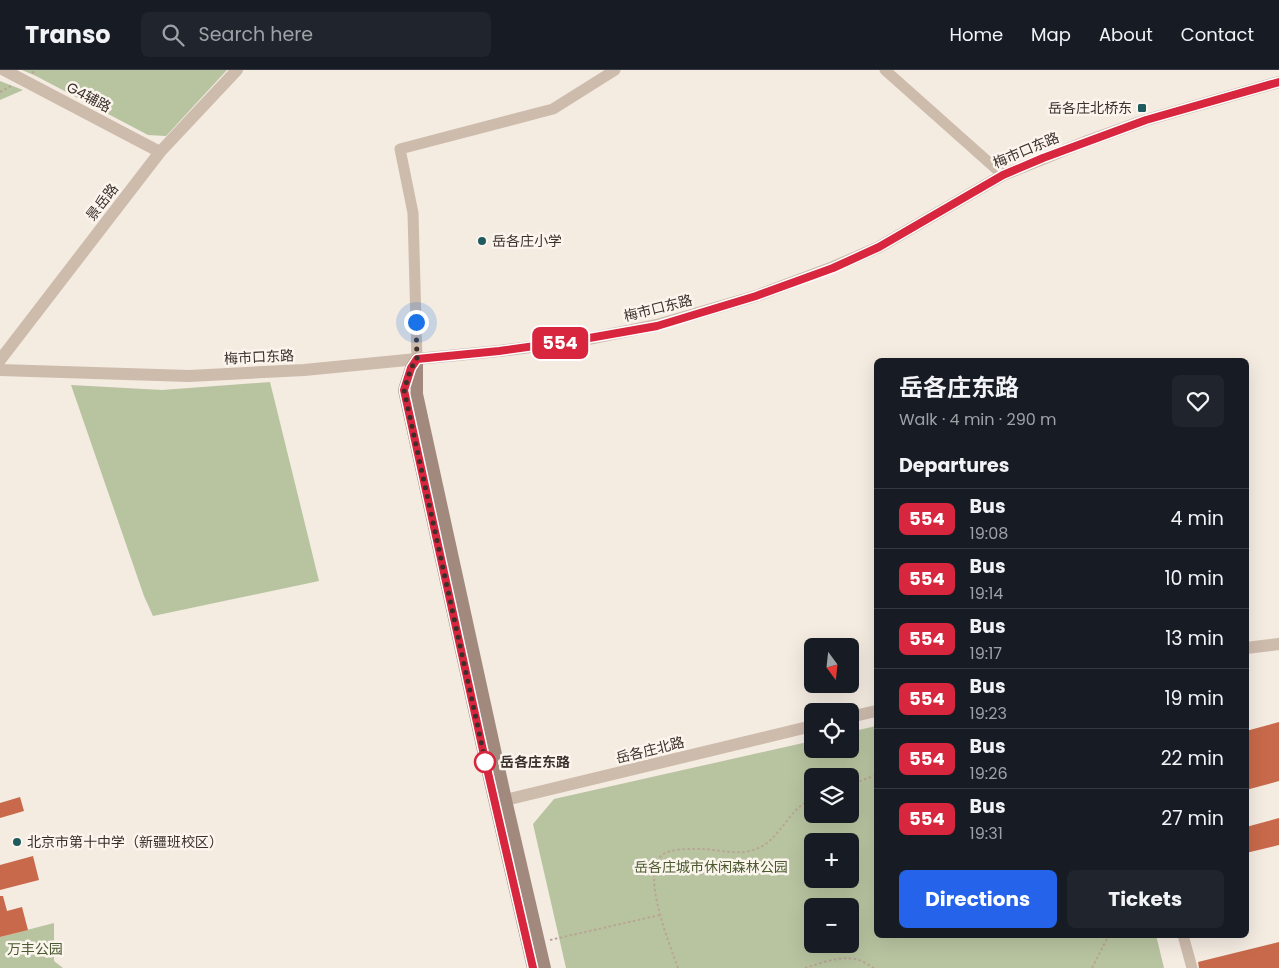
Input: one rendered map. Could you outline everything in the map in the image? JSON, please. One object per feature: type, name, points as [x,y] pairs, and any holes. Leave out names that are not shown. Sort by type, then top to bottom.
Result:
[{"type":"main road","points":[[417,359],[417,394],[533,968]]},
{"type":"main road","points":[[500,801],[545,968]]},
{"type":"street","name":"G4辅路","points":[[4,70],[160,152]]},
{"type":"street","name":"景岳路","points":[[0,360],[160,152],[237,70]]},
{"type":"street","points":[[417,359],[413,213],[400,149],[553,109],[615,70]]},
{"type":"street","points":[[884,70],[1003,175]]},
{"type":"street","name":"梅市口东路","points":[[0,370],[189,376],[304,370],[499,351],[657,326],[756,296],[833,268],[879,247],[1003,175],[1085,142],[1146,120],[1279,82]]},
{"type":"street","points":[[1249,648],[1279,644]]},
{"type":"street","points":[[859,715],[874,711]]},
{"type":"street","name":"岳各庄北路","points":[[500,801],[804,728]]},
{"type":"street","points":[[1185,938],[1192,968]]},
{"type":"path","points":[[859,782],[874,776]]},
{"type":"path","points":[[678,968],[660,915],[653,878],[656,864],[662,854],[678,850],[705,849],[739,853],[758,849],[774,837],[804,802]]},
{"type":"path","points":[[539,942],[660,915]]},
{"type":"path","points":[[1092,968],[1107,938]]},
{"type":"path","points":[[805,968],[840,959],[857,960],[874,968]]},
{"type":"green space","points":[[22,70],[227,70],[166,136],[148,135]]},
{"type":"green space","points":[[0,81],[23,90],[0,100]]},
{"type":"green space","points":[[270,382],[319,581],[153,616],[144,596],[71,385],[162,390]]},
{"type":"green space","name":"岳各庄城市休闲森林公园","points":[[874,726],[874,938],[1157,938],[1164,968],[566,968],[533,824],[554,799],[804,743],[804,758],[859,758],[859,730]]},
{"type":"green space","name":"万丰公园","points":[[54,923],[54,961],[63,968],[0,968],[0,937]]},
{"type":"building","points":[[1279,722],[1279,781],[1249,789],[1249,730]]},
{"type":"building","points":[[20,797],[24,811],[0,818],[0,803]]},
{"type":"building","points":[[1279,818],[1279,845],[1249,852],[1249,826]]},
{"type":"building","points":[[33,856],[39,880],[0,890],[0,865]]},
{"type":"building","points":[[0,896],[3,896],[7,911],[22,907],[28,930],[0,937]]},
{"type":"building","points":[[1279,942],[1279,968],[1199,968],[1198,962]]},
{"type":"bus line","name":"554","points":[[533,968],[404,390],[411,368],[417,359],[499,351],[657,326],[756,296],[833,268],[879,247],[1003,175],[1043,158],[1146,120],[1279,82]]},
{"type":"place","name":"岳各庄北桥东","points":[[1142,108]]},
{"type":"place","name":"岳各庄小学","points":[[482,241]]},
{"type":"place","name":"岳各庄东路","points":[[485,762]]},
{"type":"place","name":"北京市第十中学（新疆班校区）","points":[[17,842]]},
{"type":"route","points":[[416,322],[417,359],[411,368],[404,390],[486,764],[485,762]]}]
